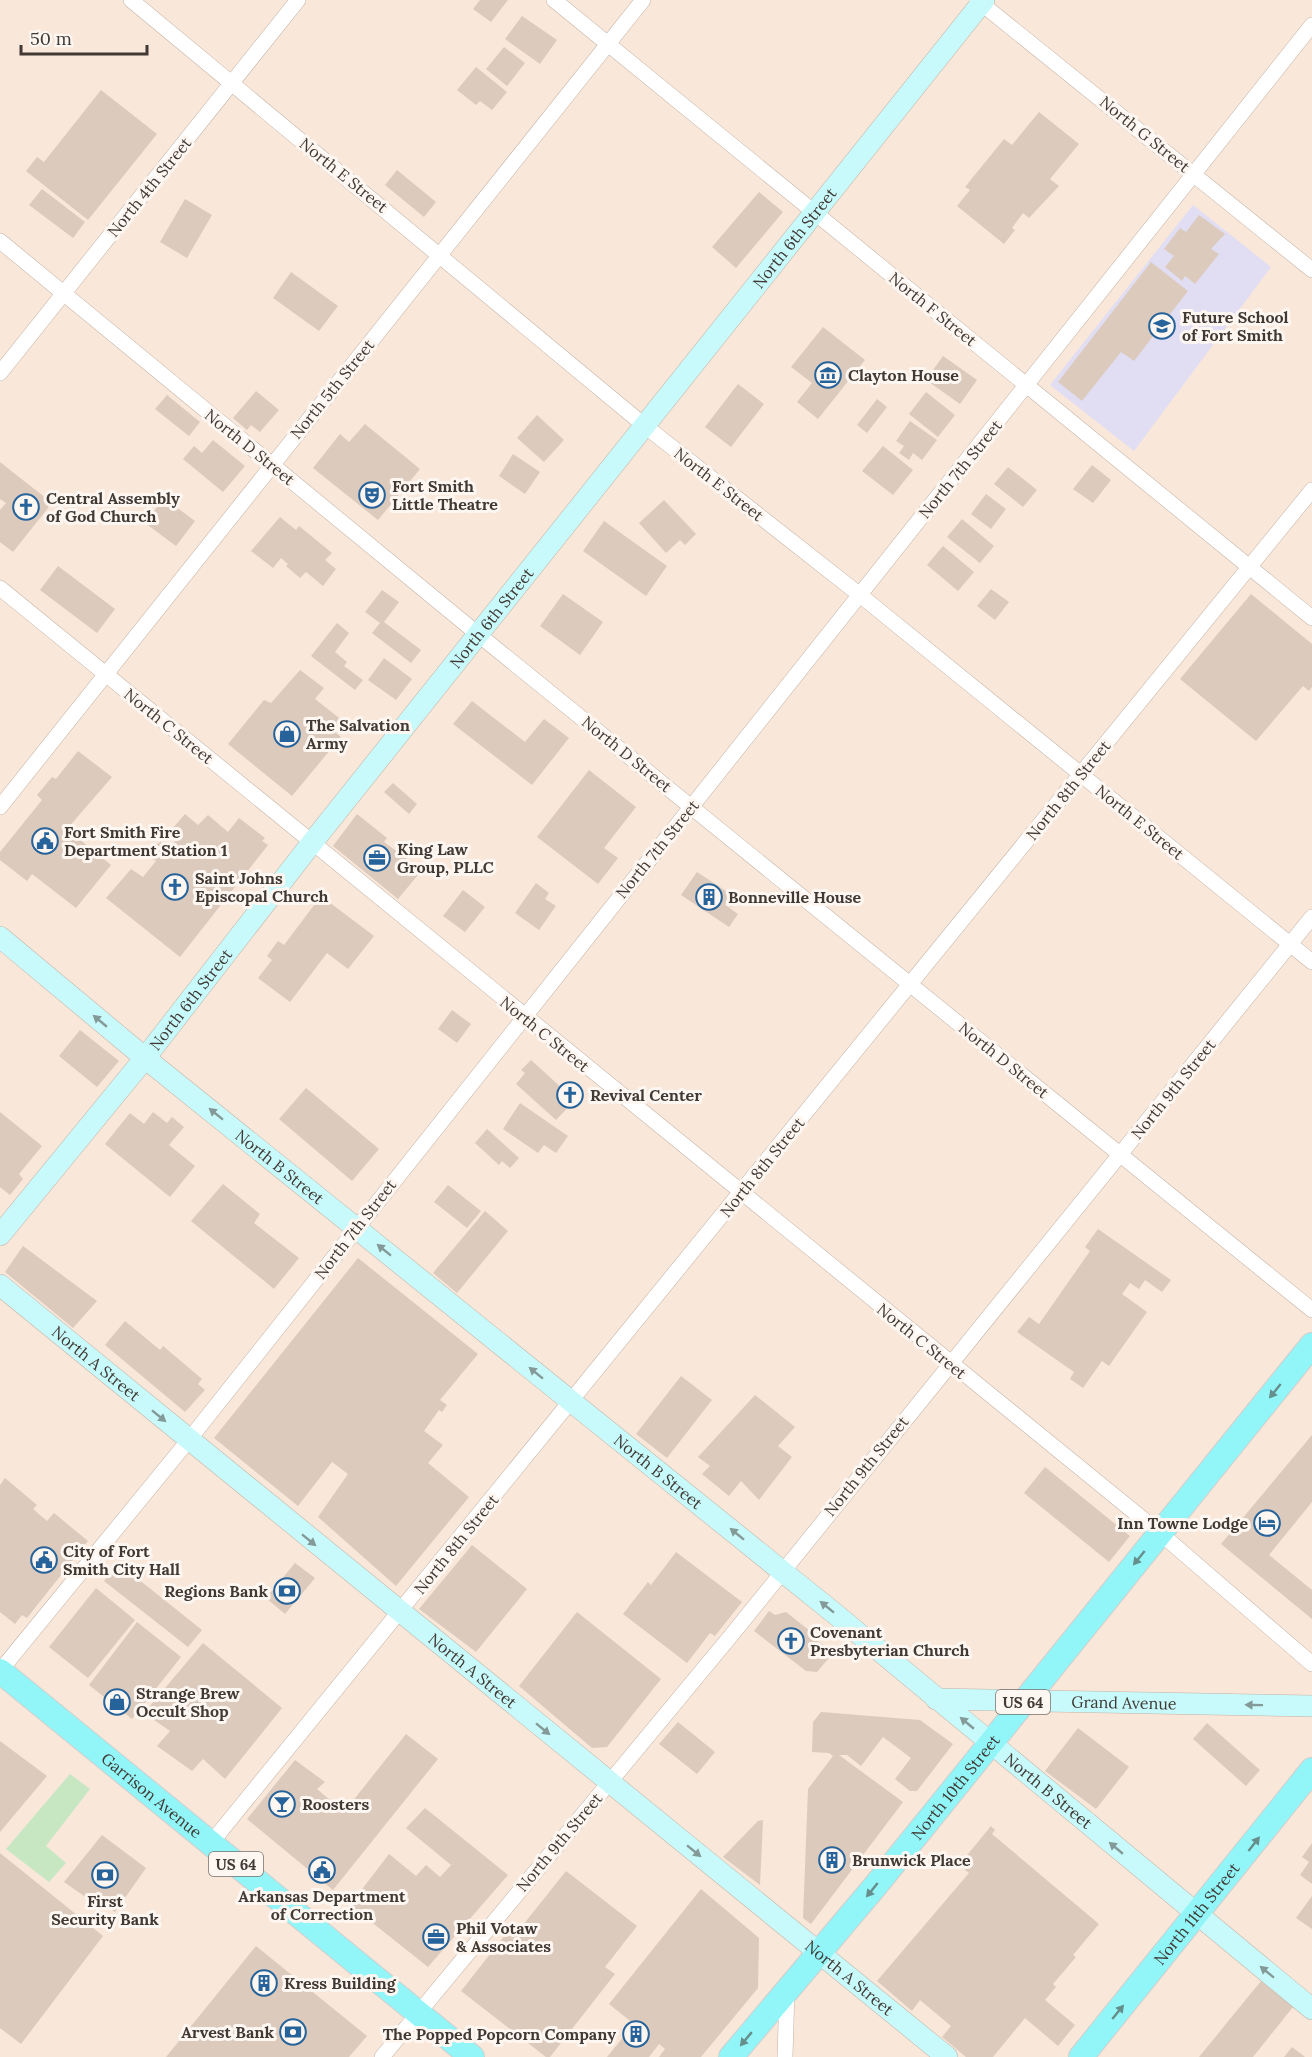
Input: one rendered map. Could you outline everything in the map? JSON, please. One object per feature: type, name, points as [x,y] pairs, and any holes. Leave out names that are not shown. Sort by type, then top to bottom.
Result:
[{"type":"main road","name":"North 10th Street","points":[[731,2057],[820,1953],[1312,1345]]},
{"type":"main road","name":"Garrison Avenue","points":[[0,1671],[472,2057]]},
{"type":"main road","name":"North 11th Street","points":[[1081,2057],[1312,1770]]},
{"type":"street","name":"North E Street","points":[[131,0],[645,426],[860,595],[1312,962]]},
{"type":"street","name":"North 4th Street","points":[[0,373],[298,0]]},
{"type":"street","name":"North F Street","points":[[554,0],[1312,618]]},
{"type":"street","name":"North 5th Street","points":[[0,807],[643,0]]},
{"type":"street","name":"North G Street","points":[[981,1],[1312,270]]},
{"type":"street","name":"North 6th Street","points":[[0,1235],[145,1058],[311,844],[815,214],[981,1]]},
{"type":"street","name":"North 7th Street","points":[[0,1671],[357,1228],[1312,25]]},
{"type":"street","name":"North D Street","points":[[0,241],[479,634],[1312,1310]]},
{"type":"street","name":"North 8th Street","points":[[211,1843],[1312,490]]},
{"type":"street","name":"North C Street","points":[[0,588],[311,844],[1160,1533],[1312,1664]]},
{"type":"street","name":"North 9th Street","points":[[382,2057],[782,1571],[1312,917]]},
{"type":"street","name":"North B Street","points":[[0,937],[145,1058],[782,1571],[1312,2009]]},
{"type":"street","name":"North A Street","points":[[0,1286],[947,2057]]},
{"type":"street","name":"Grand Avenue","points":[[936,1699],[1312,1706]]},
{"type":"street","points":[[785,2057],[787,1990]]},
{"type":"shaded area","name":"Future School of Fort Smith","points":[[1193,205],[1271,267],[1134,451],[1050,385]]},
{"type":"green space","points":[[70,1774],[90,1789],[46,1846],[66,1863],[49,1882],[6,1849]]},
{"type":"building","points":[[480,0],[508,0],[491,22],[473,9]]},
{"type":"building","points":[[522,16],[557,40],[540,64],[505,39]]},
{"type":"building","points":[[504,47],[525,63],[507,86],[486,69]]},
{"type":"building","points":[[476,67],[507,92],[492,110],[480,101],[476,105],[457,90]]},
{"type":"building","points":[[101,90],[157,134],[88,220],[26,171],[37,157],[44,162]]},
{"type":"building","points":[[1039,112],[1079,144],[1050,179],[1059,186],[1029,218],[1023,213],[1012,228],[1015,230],[1004,244],[957,206],[970,190],[965,187],[1004,139],[1012,145]]},
{"type":"building","points":[[397,170],[436,202],[424,217],[385,185]]},
{"type":"building","points":[[42,189],[85,222],[73,238],[29,205]]},
{"type":"building","points":[[759,192],[783,212],[736,268],[712,247]]},
{"type":"building","points":[[185,199],[212,215],[187,258],[160,242]]},
{"type":"building","points":[[1199,215],[1225,234],[1211,249],[1219,254],[1195,284],[1185,276],[1182,281],[1165,267],[1174,256],[1164,249],[1180,228],[1186,232]]},
{"type":"building","name":"Future School of Fort Smith","points":[[1151,262],[1188,291],[1134,361],[1121,352],[1082,401],[1058,382]]},
{"type":"building","points":[[291,272],[338,306],[319,331],[273,298]]},
{"type":"building","name":"Clayton House","points":[[823,327],[865,360],[818,419],[797,402],[812,383],[791,367]]},
{"type":"building","points":[[943,356],[977,380],[960,404],[926,380]]},
{"type":"building","points":[[738,384],[764,404],[731,447],[705,427]]},
{"type":"building","points":[[256,391],[279,410],[260,432],[251,425],[247,430],[233,418]]},
{"type":"building","points":[[926,392],[955,415],[938,437],[909,414]]},
{"type":"building","points":[[167,395],[200,422],[189,436],[155,409]]},
{"type":"building","points":[[877,399],[887,407],[867,433],[857,425]]},
{"type":"building","points":[[537,415],[564,440],[544,462],[517,438]]},
{"type":"building","points":[[910,421],[937,440],[922,460],[913,453],[909,460],[899,453],[904,446],[896,441]]},
{"type":"building","name":"Fort Smith Little Theatre","points":[[365,424],[420,469],[378,520],[313,468],[340,434],[349,442]]},
{"type":"building","points":[[213,440],[245,466],[223,492],[183,459],[194,446],[202,453]]},
{"type":"building","points":[[883,446],[913,470],[893,495],[862,471]]},
{"type":"building","points":[[513,454],[540,472],[525,494],[499,476]]},
{"type":"building","name":"Central Assembly of God Church","points":[[0,462],[52,503],[13,552],[0,542],[0,510],[6,503],[0,499]]},
{"type":"building","points":[[1092,465],[1111,480],[1093,503],[1073,489]]},
{"type":"building","points":[[1008,467],[1037,490],[1023,507],[994,484]]},
{"type":"building","points":[[986,494],[1006,509],[991,529],[971,514]]},
{"type":"building","points":[[164,498],[195,521],[176,546],[145,523]]},
{"type":"building","points":[[664,500],[696,534],[685,545],[680,540],[666,553],[639,523]]},
{"type":"building","points":[[280,517],[296,530],[299,526],[332,553],[325,560],[336,569],[323,586],[306,572],[300,578],[286,566],[288,564],[281,558],[273,568],[251,551]]},
{"type":"building","points":[[962,519],[994,546],[980,563],[947,537]]},
{"type":"building","points":[[604,521],[667,566],[646,596],[583,551]]},
{"type":"building","points":[[943,546],[974,572],[958,591],[927,565]]},
{"type":"building","points":[[58,566],[115,609],[97,633],[40,590]]},
{"type":"building","points":[[991,589],[1009,602],[995,620],[977,606]]},
{"type":"building","points":[[382,590],[399,602],[384,622],[421,650],[411,663],[372,633],[380,623],[365,612]]},
{"type":"building","points":[[563,594],[603,622],[580,655],[540,626]]},
{"type":"building","points":[[1251,594],[1312,644],[1312,687],[1309,691],[1303,686],[1256,741],[1180,679]]},
{"type":"building","points":[[337,623],[349,633],[335,652],[347,662],[344,666],[363,680],[355,690],[311,656]]},
{"type":"building","points":[[384,658],[412,679],[396,700],[368,680]]},
{"type":"building","name":"The Salvation Army","points":[[300,670],[324,688],[315,699],[343,721],[334,731],[341,737],[292,796],[228,744],[264,700],[271,703]]},
{"type":"building","points":[[472,701],[525,742],[544,719],[569,738],[532,785],[453,724]]},
{"type":"building","name":"Fort Smith Fire Department Station 1","points":[[78,751],[112,777],[67,829],[111,865],[76,908],[32,874],[27,881],[0,860],[0,852],[42,800],[37,795],[52,777],[56,779]]},
{"type":"building","points":[[589,770],[636,807],[604,848],[618,858],[598,884],[537,837]]},
{"type":"building","points":[[393,783],[417,804],[409,814],[384,792]]},
{"type":"building","name":"Saint Johns Episcopal Church","points":[[185,814],[198,825],[208,815],[228,832],[239,818],[265,838],[262,841],[268,845],[180,957],[106,898],[131,869],[143,877],[156,861],[149,857],[154,846],[161,842],[168,849],[175,842],[167,835]]},
{"type":"building","name":"King Law Group, PLLC","points":[[357,814],[387,838],[384,842],[422,870],[398,899],[333,846]]},
{"type":"building","name":"Bonneville House","points":[[697,872],[738,899],[732,907],[724,904],[738,914],[729,927],[681,895]]},
{"type":"building","points":[[536,883],[549,893],[545,899],[556,906],[539,930],[515,913]]},
{"type":"building","points":[[463,890],[485,907],[465,932],[443,916]]},
{"type":"building","points":[[321,896],[374,936],[348,969],[327,953],[290,1002],[258,978],[272,960],[267,956],[278,941],[284,945]]},
{"type":"building","points":[[452,1010],[471,1024],[457,1043],[438,1029]]},
{"type":"building","points":[[80,1030],[119,1061],[97,1087],[59,1056]]},
{"type":"building","points":[[531,1060],[575,1100],[556,1120],[516,1084],[525,1073],[521,1070]]},
{"type":"building","points":[[306,1088],[379,1149],[352,1181],[279,1119]]},
{"type":"building","points":[[520,1103],[568,1136],[556,1153],[544,1145],[538,1153],[503,1129]]},
{"type":"building","points":[[0,1112],[42,1146],[19,1174],[23,1179],[10,1195],[0,1187]]},
{"type":"building","points":[[153,1112],[167,1123],[172,1117],[184,1127],[169,1145],[195,1166],[170,1197],[105,1144],[130,1113],[144,1124]]},
{"type":"building","points":[[487,1129],[519,1158],[510,1168],[502,1161],[499,1165],[475,1143]]},
{"type":"building","points":[[223,1184],[260,1214],[254,1223],[299,1258],[274,1289],[191,1221]]},
{"type":"building","points":[[448,1185],[481,1211],[467,1228],[434,1202]]},
{"type":"building","points":[[485,1211],[508,1231],[457,1293],[433,1273]]},
{"type":"building","points":[[1098,1229],[1171,1280],[1162,1292],[1145,1280],[1139,1289],[1130,1283],[1122,1294],[1147,1312],[1109,1366],[1102,1361],[1083,1388],[1070,1379],[1074,1372],[1017,1332],[1029,1317],[1039,1324],[1090,1251],[1085,1247]]},
{"type":"building","points":[[23,1246],[97,1301],[73,1328],[5,1272]]},
{"type":"building","points":[[358,1258],[478,1354],[440,1400],[447,1405],[442,1412],[439,1410],[424,1431],[443,1445],[428,1463],[469,1497],[396,1586],[318,1517],[348,1474],[332,1462],[298,1506],[214,1438]]},
{"type":"building","points":[[125,1321],[160,1350],[163,1346],[202,1379],[198,1384],[205,1390],[185,1412],[105,1345]]},
{"type":"building","points":[[681,1376],[712,1400],[667,1458],[636,1434]]},
{"type":"building","points":[[755,1395],[795,1427],[778,1446],[792,1457],[759,1500],[741,1481],[729,1496],[702,1474],[710,1466],[698,1457]]},
{"type":"building","name":"Inn Towne Lodge","points":[[1312,1435],[1312,1502],[1269,1555],[1312,1590],[1312,1619],[1221,1544]]},
{"type":"building","points":[[1045,1467],[1130,1536],[1109,1562],[1024,1493]]},
{"type":"building","name":"City of Fort Smith City Hall","points":[[5,1478],[37,1505],[33,1509],[47,1521],[54,1513],[88,1541],[27,1618],[22,1615],[15,1624],[0,1612],[0,1485]]},
{"type":"building","points":[[472,1545],[527,1589],[476,1652],[419,1609]]},
{"type":"building","points":[[676,1552],[742,1602],[715,1636],[710,1633],[687,1663],[623,1614],[648,1582],[651,1585]]},
{"type":"building","points":[[118,1563],[202,1630],[188,1647],[104,1581]]},
{"type":"building","name":"Regions Bank","points":[[295,1563],[315,1578],[285,1614],[266,1598]]},
{"type":"building","points":[[96,1588],[135,1620],[88,1678],[49,1647]]},
{"type":"building","name":"Covenant Presbyterian Church","points":[[769,1611],[775,1615],[786,1612],[810,1631],[807,1634],[834,1652],[817,1672],[806,1671],[754,1631]]},
{"type":"building","points":[[577,1612],[661,1679],[607,1747],[592,1748],[519,1686]]},
{"type":"building","points":[[137,1622],[181,1657],[132,1719],[89,1685]]},
{"type":"building","points":[[203,1643],[282,1708],[225,1779],[203,1759],[192,1771],[157,1746],[170,1731],[144,1713]]},
{"type":"building","name":"Brunwick Place","points":[[821,1712],[920,1720],[953,1744],[917,1791],[910,1791],[895,1779],[911,1758],[883,1737],[861,1766],[847,1755],[839,1755],[903,1802],[811,1924],[803,1918],[808,1789],[833,1756],[829,1753],[812,1752],[813,1722]]},
{"type":"building","points":[[678,1722],[715,1752],[697,1774],[659,1744]]},
{"type":"building","points":[[1207,1723],[1260,1770],[1246,1786],[1193,1739]]},
{"type":"building","points":[[1078,1728],[1129,1767],[1096,1809],[1045,1771]]},
{"type":"building","points":[[406,1734],[438,1759],[333,1890],[247,1819],[295,1760],[325,1782],[317,1789],[344,1812]]},
{"type":"building","points":[[0,1741],[47,1776],[0,1832]]},
{"type":"building","points":[[425,1808],[508,1875],[428,1967],[350,1905],[389,1854],[416,1876],[426,1865],[440,1877],[451,1865],[406,1828]]},
{"type":"building","points":[[763,1820],[760,1885],[723,1857],[758,1821]]},
{"type":"building","points":[[991,1826],[995,1830],[992,1834],[1099,1924],[1073,1955],[1076,1957],[1053,1984],[1056,1987],[1045,2000],[1075,2025],[1058,2046],[1025,2018],[993,2057],[966,2057],[942,2037],[951,2026],[920,2000],[912,2011],[877,1981],[969,1873],[959,1865]]},
{"type":"building","name":"First Security Bank","points":[[102,1835],[146,1868],[115,1912],[97,1900],[94,1903],[64,1882]]},
{"type":"building","points":[[1312,1843],[1312,1884],[1300,1875],[1309,1862],[1302,1857]]},
{"type":"building","points":[[0,1853],[103,1936],[21,2044],[0,2028]]},
{"type":"building","points":[[566,1871],[637,1926],[605,1967],[615,1974],[550,2057],[546,2057],[461,1991],[509,1930],[515,1935]]},
{"type":"building","points":[[701,1889],[759,1938],[758,1988],[701,2057],[659,2057],[665,2049],[659,2044],[649,2057],[607,2057],[634,2024],[609,2004]]},
{"type":"building","points":[[1312,1896],[1312,1929],[1296,1918]]},
{"type":"building","name":"Kress Building","points":[[256,1946],[367,2036],[349,2057],[166,2057]]},
{"type":"building","points":[[1261,1981],[1293,2007],[1253,2057],[1199,2057]]},
{"type":"building","points":[[1292,2047],[1305,2057],[1284,2057]]},
{"type":"place","name":"Future School of Fort Smith","points":[[1162,326]]},
{"type":"place","name":"Clayton House","points":[[828,375]]},
{"type":"place","name":"Fort Smith Little Theatre","points":[[372,495]]},
{"type":"place","name":"Central Assembly of God Church","points":[[26,507]]},
{"type":"place","name":"The Salvation Army","points":[[287,734]]},
{"type":"place","name":"Fort Smith Fire Department Station 1","points":[[45,841]]},
{"type":"place","name":"King Law Group, PLLC","points":[[377,858]]},
{"type":"place","name":"Saint Johns Episcopal Church","points":[[175,887]]},
{"type":"place","name":"Bonneville House","points":[[709,897]]},
{"type":"place","name":"Revival Center","points":[[570,1095]]},
{"type":"place","name":"Inn Towne Lodge","points":[[1267,1523]]},
{"type":"place","name":"City of Fort Smith City Hall","points":[[44,1560]]},
{"type":"place","name":"Regions Bank","points":[[287,1591]]},
{"type":"place","name":"Covenant Presbyterian Church","points":[[791,1641]]},
{"type":"place","name":"Strange Brew Occult Shop","points":[[117,1702]]},
{"type":"place","name":"Roosters","points":[[282,1804]]},
{"type":"place","name":"Brunwick Place","points":[[832,1860]]},
{"type":"place","name":"Arkansas Department of Correction","points":[[322,1870]]},
{"type":"place","name":"First Security Bank","points":[[105,1875]]},
{"type":"place","name":"Phil Votaw & Associates","points":[[436,1937]]},
{"type":"place","name":"Kress Building","points":[[264,1983]]},
{"type":"place","name":"Arvest Bank","points":[[293,2032]]},
{"type":"place","name":"The Popped Popcorn Company","points":[[636,2034]]}]
